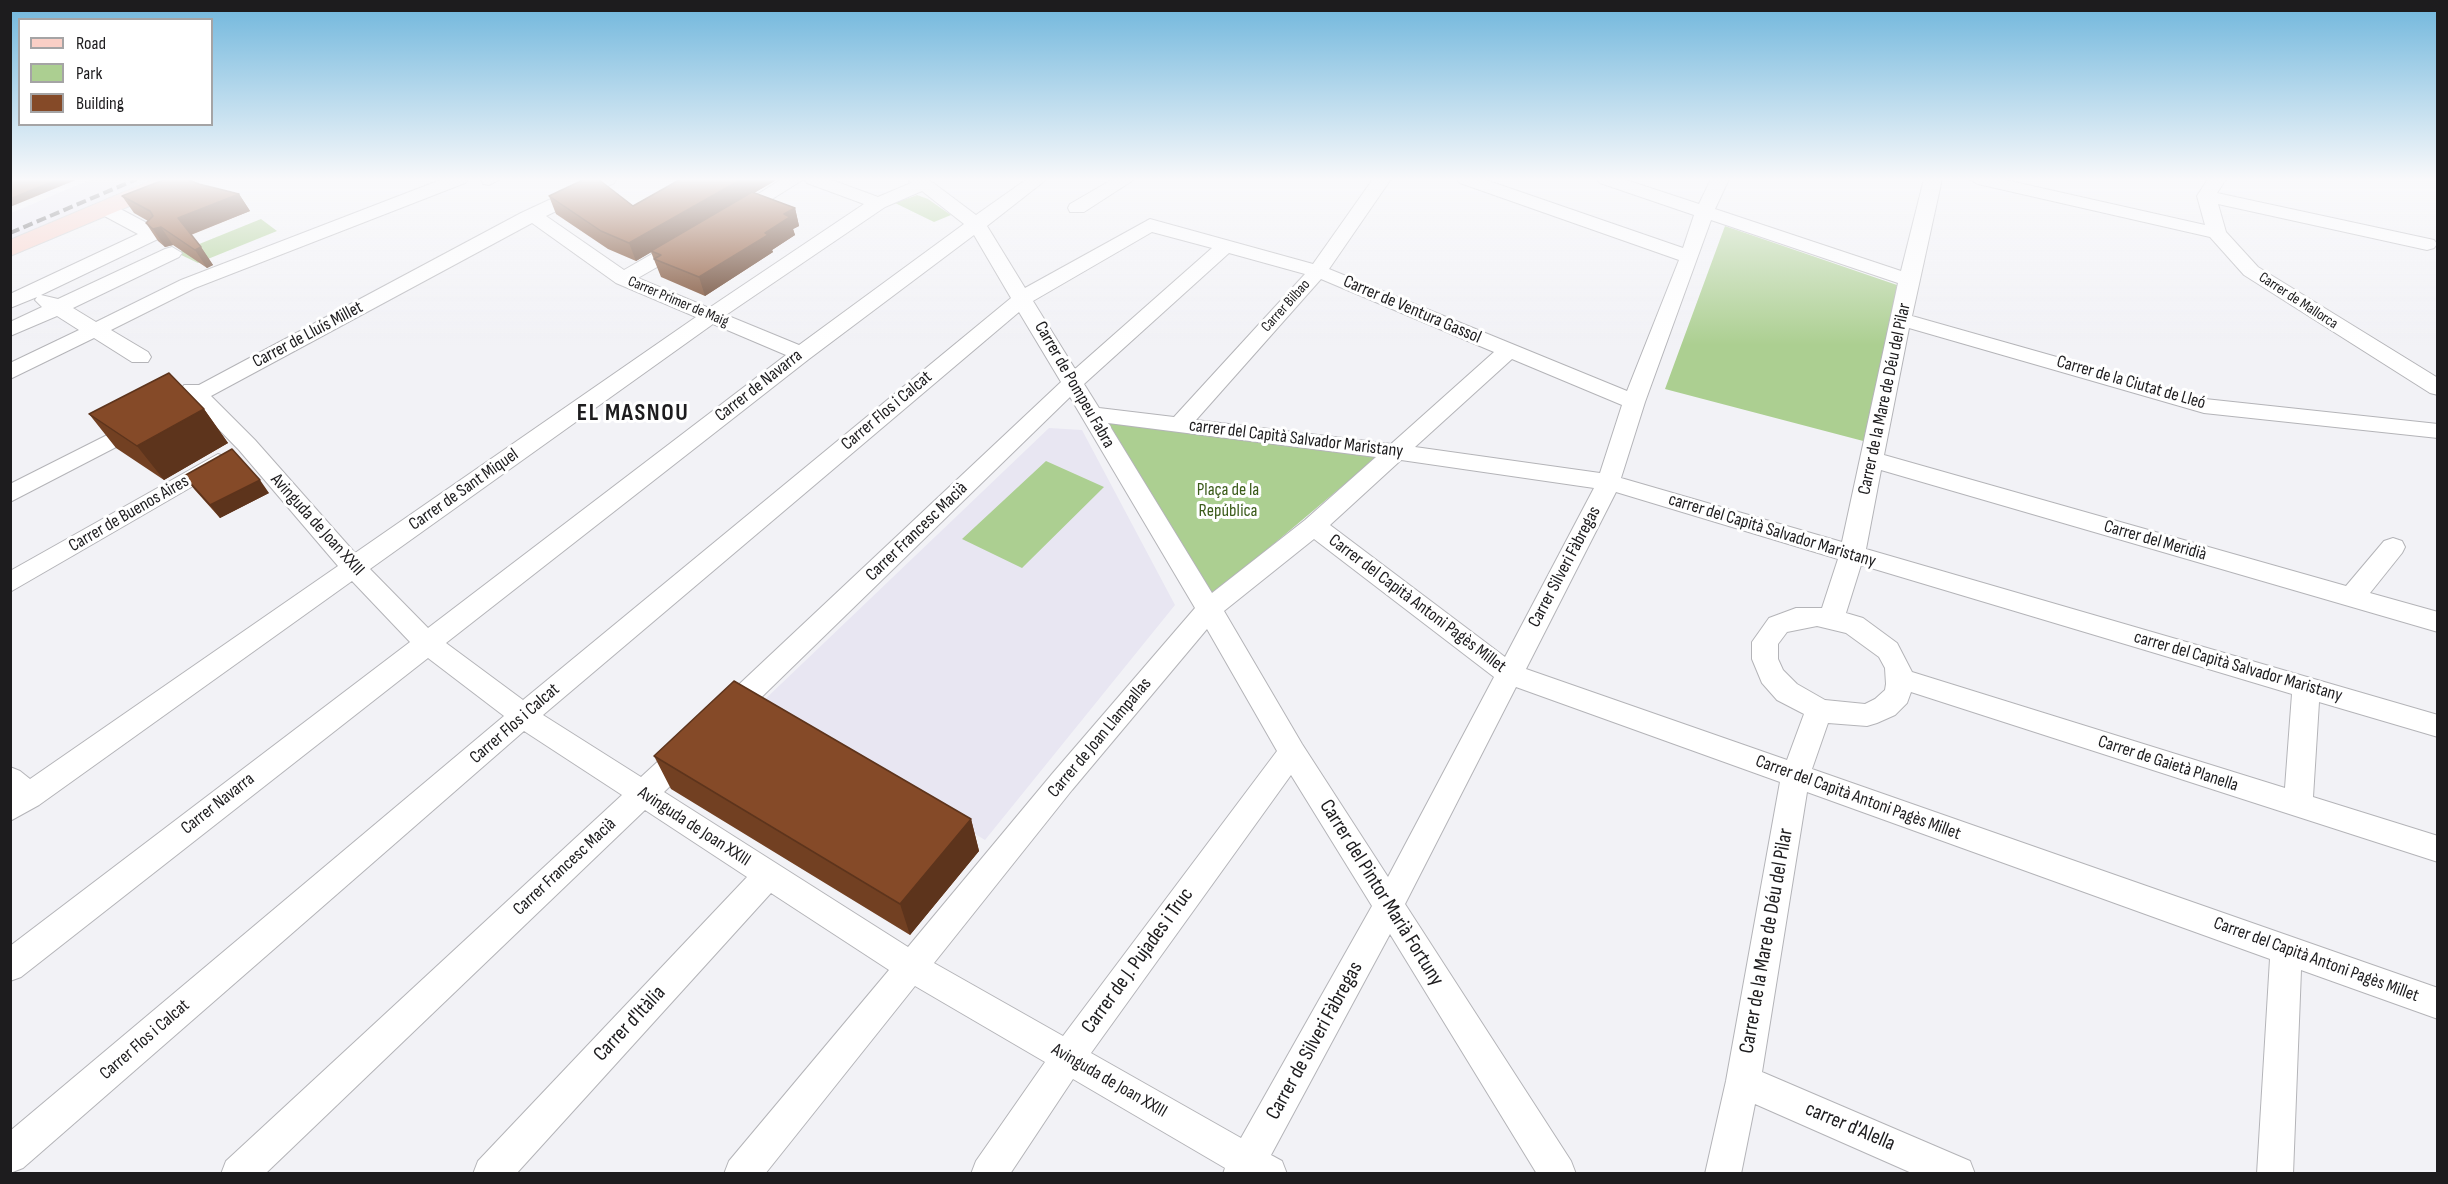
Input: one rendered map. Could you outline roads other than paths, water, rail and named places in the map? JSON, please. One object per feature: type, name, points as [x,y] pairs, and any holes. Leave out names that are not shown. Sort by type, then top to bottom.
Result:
[{"type":"main road","points":[[10,249],[44,234]]},
{"type":"street","points":[[10,302],[152,234]]},
{"type":"street","points":[[10,372],[188,284],[316,234]]},
{"type":"street","name":"Carrer de Lluís Millet","points":[[10,494],[162,413],[195,392],[495,234]]},
{"type":"street","name":"Carrer Primer de Maig","points":[[561,234],[623,279],[801,354]]},
{"type":"street","points":[[623,279],[700,234]]},
{"type":"street","name":"Carrer de Sant Miquel","points":[[17,794],[353,567],[711,316],[832,234]]},
{"type":"street","name":"Carrer de Navarra","points":[[426,642],[801,354],[964,234]]},
{"type":"street","name":"Carrer de Pompeu Fabra","points":[[983,234],[1023,298],[1071,384],[1209,609]]},
{"type":"street","name":"Carrer Flos i Calcat","points":[[10,1155],[523,716],[1023,298],[1134,234]]},
{"type":"street","name":"Carrer de Ventura Gassol","points":[[1183,234],[1318,271],[1634,402]]},
{"type":"street","name":"Carrer Bilbao","points":[[1179,425],[1318,271],[1344,234]]},
{"type":"street","points":[[1625,234],[1690,257]]},
{"type":"street","name":"Carrer Silveri Fàbregas","points":[[1388,908],[1608,482],[1634,402],[1697,234]]},
{"type":"street","points":[[1774,234],[1909,280]]},
{"type":"street","name":"Carrer de la Mare de Déu del Pilar","points":[[1832,618],[1852,555],[1920,234]]},
{"type":"street","name":"Carrer de Mallorca","points":[[2218,234],[2251,271],[2438,388]]},
{"type":"street","points":[[2366,234],[2432,250],[2436,234]]},
{"type":"street","name":"Carrer Francesc Macià","points":[[239,1173],[643,793],[1071,384],[1225,246]]},
{"type":"street","points":[[10,330],[172,253]]},
{"type":"street","points":[[31,292],[140,357]]},
{"type":"street","name":"Carrer de la Ciutat de Lleó","points":[[1901,319],[2204,406],[2438,431]]},
{"type":"street","name":"Carrer de Joan Llampallas","points":[[742,1173],[1062,782],[1209,609],[1314,526],[1508,351]]},
{"type":"street","name":"Avinguda de Joan XXIII","points":[[195,392],[353,567],[426,642],[523,716],[912,967],[1068,1057],[1252,1170]]},
{"type":"street","name":"carrer del Capità Salvador Maristany","points":[[1090,414],[1396,452],[1608,482],[2438,726]]},
{"type":"street","name":"Carrer de Buenos Aires","points":[[10,583],[246,446]]},
{"type":"street","name":"Carrer del Meridià","points":[[1873,459],[2438,622]]},
{"type":"street","name":"Carrer del Capità Antoni Pagès Millet","points":[[1314,526],[1509,674],[2438,1004]]},
{"type":"street","points":[[2352,597],[2393,547]]},
{"type":"street","name":"Carrer del Pintor Marià Fortuny","points":[[1209,609],[1292,752],[1388,908],[1558,1173]]},
{"type":"street","points":[[1796,618],[1832,618],[1854,625],[1871,635],[1888,650],[1898,668],[1899,678],[1897,694],[1885,707],[1867,715],[1844,715],[1819,710],[1787,692],[1772,676],[1765,659],[1765,642],[1778,625],[1796,618]]},
{"type":"street","name":"Carrer Navarra","points":[[10,966],[426,642]]},
{"type":"street","name":"Carrer de Gaietà Planella","points":[[1899,678],[2438,849]]},
{"type":"street","points":[[2298,805],[2306,687]]},
{"type":"street","name":"Carrer de la Mare de Déu del Pilar","points":[[1723,1173],[1743,1081],[1795,777],[1819,710]]},
{"type":"street","name":"Carrer de J. Pujades i Truc","points":[[989,1173],[1068,1057],[1292,752]]},
{"type":"street","name":"Carrer d'Itàlia","points":[[491,1173],[768,875]]},
{"type":"street","name":"Carrer de Silveri Fàbregas","points":[[1252,1170],[1388,908]]},
{"type":"street","points":[[2275,1173],[2286,950]]},
{"type":"street","name":"carrer d'Alella","points":[[1743,1081],[1957,1173]]},
{"type":"district","name":"EL MASNOU","points":[[633,414]]},
{"type":"park label","name":"Plaça de la República","points":[[1228,500]]}]
